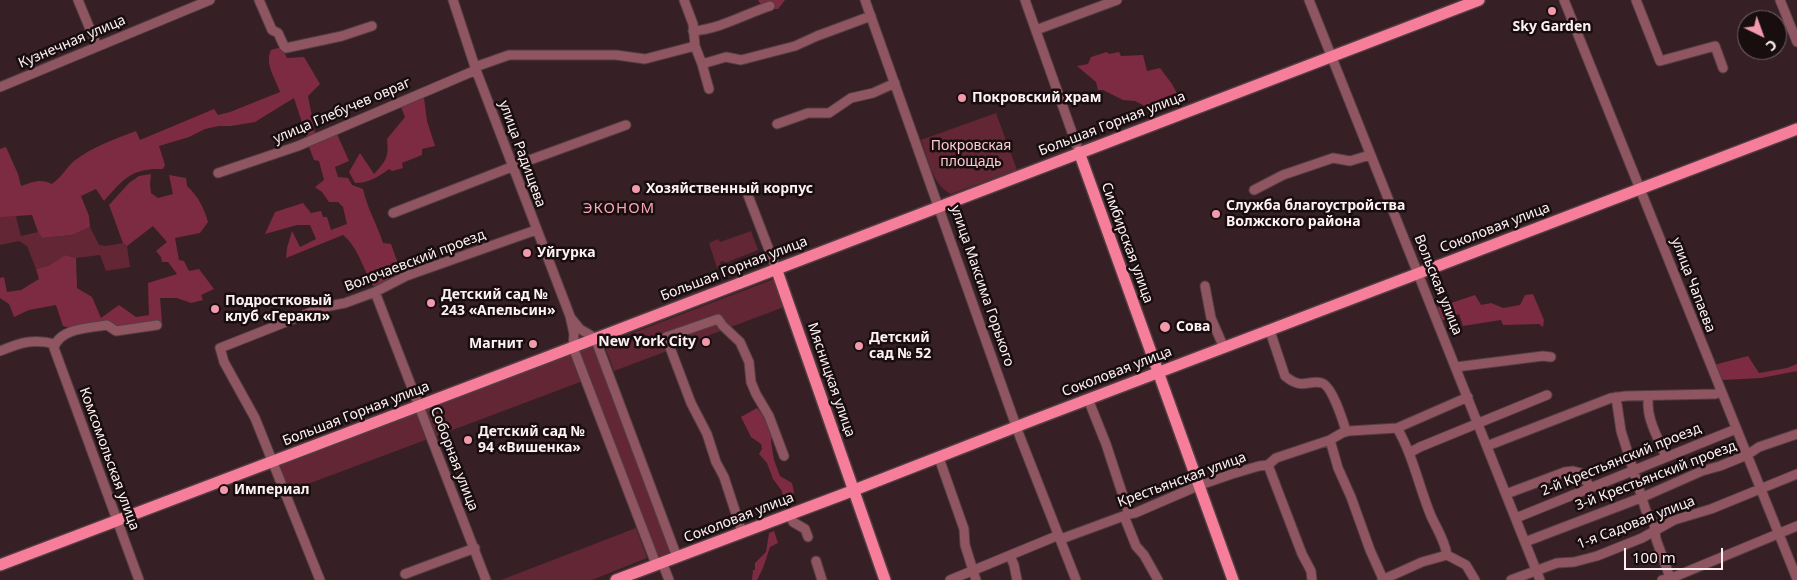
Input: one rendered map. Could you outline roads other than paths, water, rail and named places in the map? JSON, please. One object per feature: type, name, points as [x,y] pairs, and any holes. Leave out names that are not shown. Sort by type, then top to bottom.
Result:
[{"type":"main road","name":"Большая Горная улица","points":[[0,565],[1478,0]]},
{"type":"main road","name":"Соколовая улица","points":[[616,580],[1797,129]]},
{"type":"main road","name":"Симбирская улица","points":[[1079,152],[1234,580]]},
{"type":"main road","name":"Мясницкая улица","points":[[776,268],[885,580]]},
{"type":"street","points":[[78,0],[97,46]]},
{"type":"street","name":"Кузнечная улица","points":[[0,86],[210,0]]},
{"type":"street","points":[[259,0],[272,30],[278,33],[286,48],[342,36],[372,26]]},
{"type":"street","points":[[684,0],[694,31],[695,46],[709,89]]},
{"type":"street","name":"улица Максима Горького","points":[[866,0],[1017,427],[1076,580]]},
{"type":"street","name":"Симбирская улица","points":[[1025,0],[1079,152]]},
{"type":"street","points":[[1036,30],[1117,0]]},
{"type":"street","name":"Вольская улица","points":[[1309,0],[1540,580]]},
{"type":"street","name":"улица Чапаева","points":[[1564,0],[1795,578]]},
{"type":"street","points":[[1636,0],[1660,61],[1716,46],[1723,68]]},
{"type":"street","points":[[1780,0],[1797,42]]},
{"type":"street","name":"улица Радищева","points":[[455,1],[476,68],[570,316],[574,334],[573,347],[659,563],[669,580]]},
{"type":"street","points":[[694,31],[704,30],[729,22],[770,6]]},
{"type":"street","points":[[702,64],[726,57],[741,60],[795,46],[871,16]]},
{"type":"street","name":"улица Глебучев овраг","points":[[218,173],[298,146],[509,55],[616,55],[645,59],[695,46]]},
{"type":"street","points":[[777,124],[808,114],[829,113],[851,98],[873,93],[895,83]]},
{"type":"street","points":[[393,213],[626,125]]},
{"type":"street","points":[[1254,190],[1283,175],[1325,160],[1339,158],[1350,161],[1370,155]]},
{"type":"street","name":"Мясницкая улица","points":[[746,190],[776,268]]},
{"type":"street","name":"Волочаевский проезд","points":[[273,462],[254,418],[224,362],[220,348],[324,307],[345,303],[375,292],[406,276],[536,230]]},
{"type":"street","points":[[1205,286],[1211,318],[1224,348]]},
{"type":"street","name":"Соборная улица","points":[[375,292],[486,580]]},
{"type":"street","name":"улица Радищева","points":[[570,316],[580,329],[595,338]]},
{"type":"street","points":[[742,532],[723,473],[716,462],[707,434],[691,402],[666,337],[718,319],[740,342],[749,362],[751,382],[769,416],[784,456]]},
{"type":"street","points":[[0,351],[18,344],[41,340],[55,346],[58,339],[65,333],[99,326],[107,325],[116,330],[158,325]]},
{"type":"street","points":[[1270,331],[1286,376],[1301,384],[1323,383],[1327,386],[1346,431]]},
{"type":"street","points":[[595,338],[677,557]]},
{"type":"street","name":"Комсомольская улица","points":[[55,346],[140,580]]},
{"type":"street","points":[[1456,367],[1542,356],[1551,357]]},
{"type":"street","points":[[1488,446],[1616,397],[1715,394],[1721,392]]},
{"type":"street","points":[[1409,453],[1547,394]]},
{"type":"street","points":[[1648,396],[1647,401],[1651,419],[1666,457]]},
{"type":"street","points":[[1447,555],[1409,453],[1397,428],[1468,397]]},
{"type":"street","points":[[1616,397],[1621,431],[1646,511],[1654,524],[1656,539],[1668,579],[1797,526]]},
{"type":"street","points":[[1088,399],[1106,444],[1136,546],[1144,555],[1158,580]]},
{"type":"street","name":"Крестьянская улица","points":[[950,580],[975,576],[1010,556],[1126,515],[1136,514],[1200,485],[1232,474],[1268,465],[1276,458],[1330,440],[1346,431],[1397,428]]},
{"type":"street","name":"2-й Крестьянский проезд","points":[[1516,518],[1736,429]]},
{"type":"street","name":"3-й Крестьянский проезд","points":[[1525,542],[1643,497],[1702,471],[1720,466],[1747,455],[1759,447],[1797,434]]},
{"type":"street","points":[[1330,440],[1338,468],[1382,580],[1422,562],[1447,555],[1466,565],[1476,580]]},
{"type":"street","points":[[938,458],[964,529],[965,545],[975,576]]},
{"type":"street","points":[[273,462],[320,580]]},
{"type":"street","points":[[1268,465],[1302,554],[1311,571],[1312,580]]},
{"type":"street","points":[[1506,494],[1565,472],[1573,471],[1581,473],[1590,488]]},
{"type":"street","name":"1-я Садовая улица","points":[[1511,580],[1557,563],[1574,562],[1597,556],[1642,538],[1674,520],[1712,509],[1797,474]]},
{"type":"street","points":[[790,514],[793,522],[805,529],[808,536]]},
{"type":"street","points":[[405,574],[475,548]]},
{"type":"street","points":[[1010,556],[1017,580]]},
{"type":"street","points":[[816,561],[822,580]]},
{"type":"place","name":"Sky Garden","points":[[1552,11]]},
{"type":"place","name":"Покровский храм","points":[[962,98]]},
{"type":"place","name":"Хозяйственный корпус","points":[[636,189]]},
{"type":"place","name":"Служба благоустройства Волжского района","points":[[1216,214]]},
{"type":"place","name":"Уйгурка","points":[[527,253]]},
{"type":"place","name":"Детский сад № 243 «Апельсин»","points":[[431,303]]},
{"type":"place","name":"Подростковый клуб «Геракл»","points":[[215,309]]},
{"type":"place","name":"Сова","points":[[1165,327]]},
{"type":"place","name":"New York City","points":[[706,342]]},
{"type":"place","name":"Магнит","points":[[533,344]]},
{"type":"place","name":"Детский сад № 52","points":[[859,346]]},
{"type":"place","name":"Детский сад № 94 «Вишенка»","points":[[468,440]]},
{"type":"place","name":"Империал","points":[[224,490]]},
{"type":"district","name":"ЭКОНОМ","points":[[619,209]]},
{"type":"park label","name":"Покровская площадь","points":[[971,154]]}]
